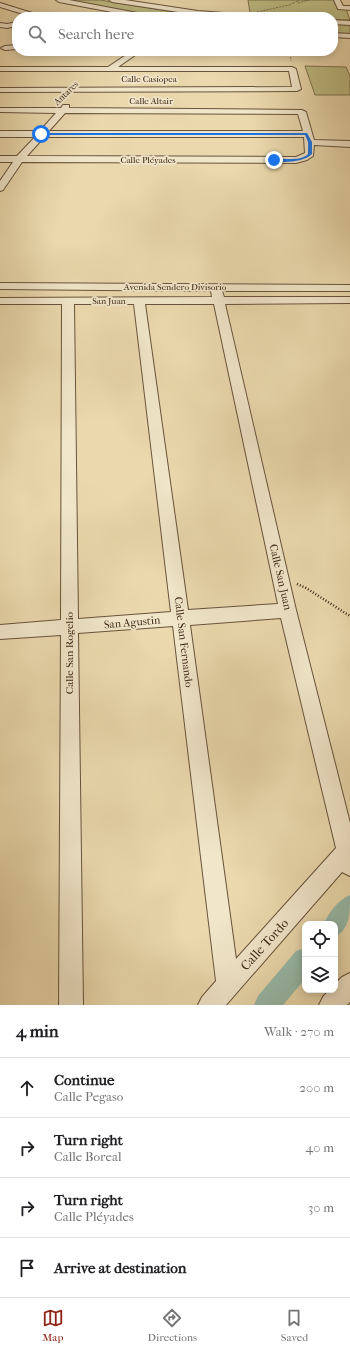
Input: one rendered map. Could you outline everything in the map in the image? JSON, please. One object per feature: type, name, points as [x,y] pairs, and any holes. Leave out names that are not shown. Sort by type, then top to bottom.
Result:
[{"type":"street","points":[[59,0],[122,12]]},
{"type":"street","points":[[112,0],[191,12]]},
{"type":"street","points":[[337,0],[340,8],[350,8]]},
{"type":"street","points":[[0,5],[23,12]]},
{"type":"street","points":[[338,22],[350,23]]},
{"type":"street","points":[[0,25],[12,25]]},
{"type":"street","points":[[338,36],[350,36]]},
{"type":"street","points":[[5,48],[12,48]]},
{"type":"street","name":"Antares","points":[[9,172],[62,110],[107,70],[129,56]]},
{"type":"street","points":[[0,69],[107,70]]},
{"type":"street","name":"Calle Casiopea","points":[[0,90],[297,89],[292,69],[107,70]]},
{"type":"street","name":"Calle Altair","points":[[0,110],[302,112],[308,138]]},
{"type":"street","points":[[0,134],[308,138],[350,144]]},
{"type":"street","name":"Calle Pléyades","points":[[0,160],[296,160],[304,158],[310,154],[308,138]]},
{"type":"street","points":[[0,177],[9,172]]},
{"type":"street","points":[[0,188],[9,172]]},
{"type":"street","name":"Avenida Sendero Divisorio","points":[[0,286],[350,300]]},
{"type":"street","name":"Avenida Sendero Divisorio","points":[[218,294],[350,288]]},
{"type":"street","name":"San Juan","points":[[0,301],[139,301],[218,294]]},
{"type":"street","name":"Calle San Juan","points":[[218,294],[288,610],[349,855]]},
{"type":"street","name":"Calle San Rogelio","points":[[68,301],[71,1005]]},
{"type":"street","name":"Calle San Fernando","points":[[139,301],[228,984]]},
{"type":"street","name":"San Agustin","points":[[0,632],[288,610]]},
{"type":"street","name":"Calle Tordo","points":[[210,1005],[349,855]]},
{"type":"street","points":[[332,1005],[350,985]]},
{"type":"path","points":[[289,4],[300,0]]},
{"type":"path","points":[[257,12],[310,0]]},
{"type":"path","points":[[281,578],[306,588],[350,616]]},
{"type":"shaded area","points":[[67,0],[100,0],[175,12],[129,12]]},
{"type":"shaded area","points":[[248,0],[336,0],[346,9],[350,20],[338,20],[338,12],[250,12]]},
{"type":"shaded area","points":[[338,24],[350,25],[350,34],[338,33]]},
{"type":"shaded area","points":[[305,66],[346,67],[350,76],[350,95],[315,95]]},
{"type":"waterway","points":[[338,921],[350,907]]},
{"type":"waterway","points":[[267,1005],[302,964]]},
{"type":"route","points":[[41,134],[307,134],[310,142],[310,154],[307,157],[296,160],[274,160]]}]
